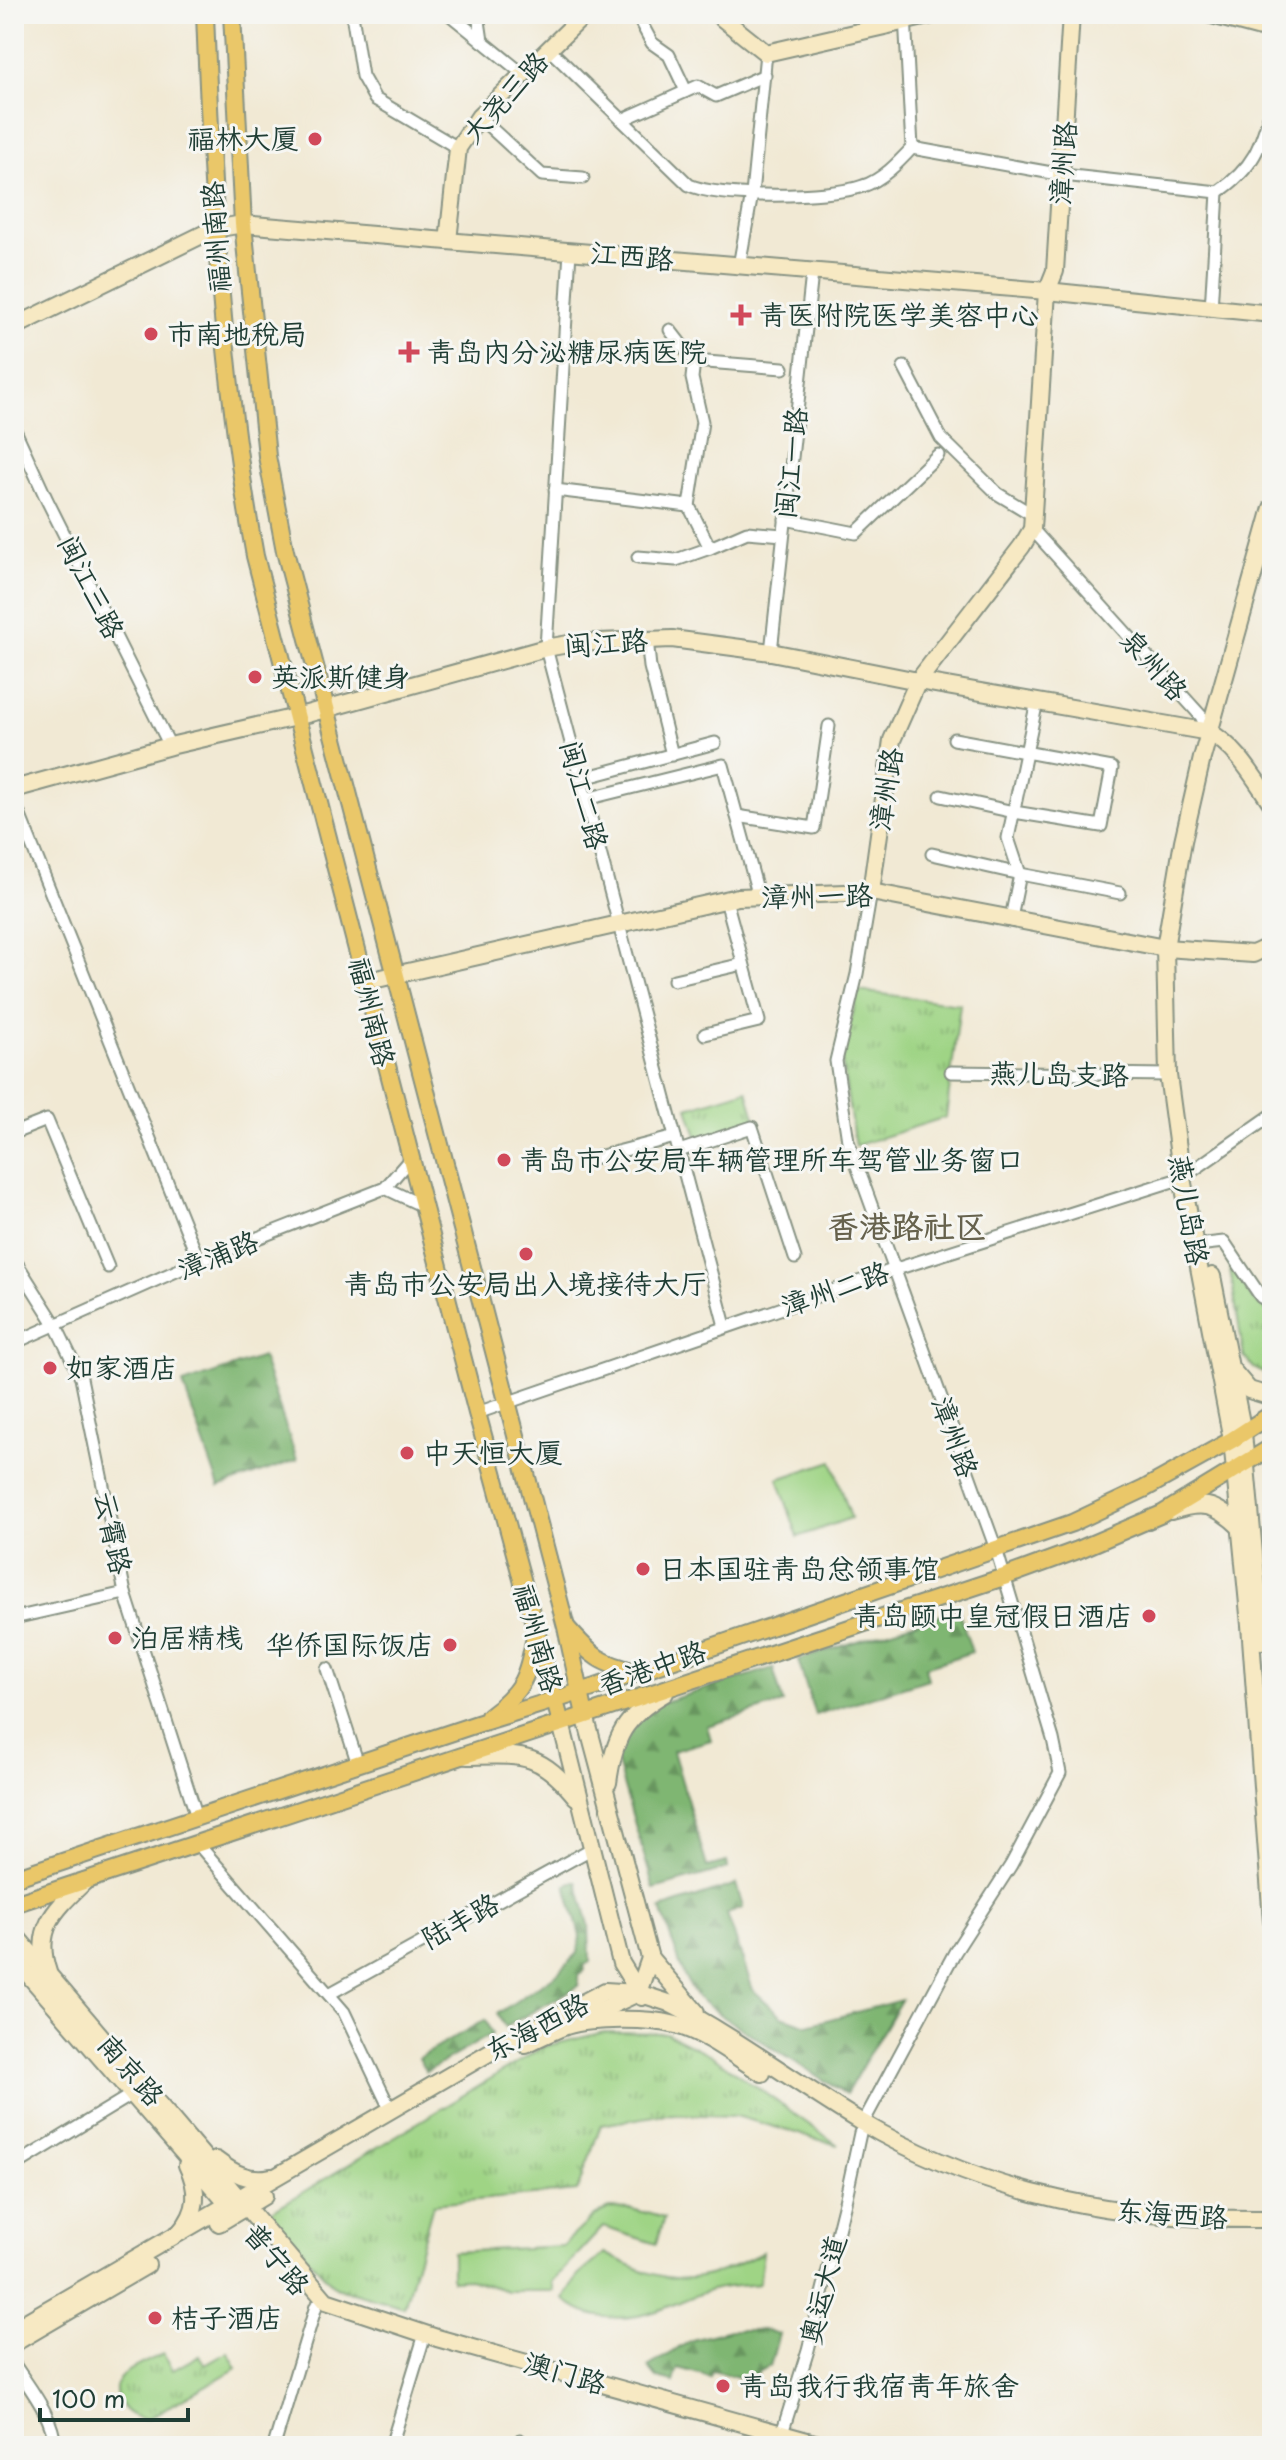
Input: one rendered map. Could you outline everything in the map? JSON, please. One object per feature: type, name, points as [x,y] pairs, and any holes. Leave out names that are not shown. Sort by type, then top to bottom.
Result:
[{"type":"main road","name":"福州南路","points":[[205,14],[214,229],[239,465],[255,556],[410,1159],[556,1700],[621,1963],[638,1993]]},
{"type":"main road","name":"福州南路","points":[[232,14],[243,224],[267,456],[285,551],[650,1958]]},
{"type":"main road","name":"大尧三路","points":[[448,241],[458,148],[479,117],[585,14]]},
{"type":"main road","points":[[717,14],[766,53],[906,18],[937,14]]},
{"type":"main road","name":"漳州路","points":[[871,892],[892,740],[918,681],[1022,546],[1032,522],[1047,291],[1055,271],[1063,175],[1071,14]]},
{"type":"main road","points":[[1208,14],[1272,31]]},
{"type":"main road","name":"江西路","points":[[14,327],[214,229],[243,224],[1047,291],[1272,314]]},
{"type":"main road","name":"燕儿岛路","points":[[1214,734],[1272,508]]},
{"type":"main road","name":"燕儿岛路","points":[[1237,1436],[1168,1075],[1170,948],[1183,841],[1272,545]]},
{"type":"main road","name":"闽江路","points":[[14,789],[170,746],[296,717],[546,648],[574,643],[647,639],[771,652],[1214,734]]},
{"type":"main road","name":"泉州路","points":[[1214,734],[1239,757],[1272,804]]},
{"type":"main road","name":"漳州一路","points":[[364,982],[726,900],[871,892],[1170,948],[1253,954],[1272,945]]},
{"type":"main road","name":"燕儿岛路","points":[[1170,948],[1175,1052],[1187,1175],[1206,1244],[1229,1366],[1272,1774]]},
{"type":"main road","points":[[1229,1366],[1249,1390],[1272,1397]]},
{"type":"main road","name":"香港中路","points":[[14,1878],[579,1693],[1072,1523],[1144,1489],[1272,1414]]},
{"type":"main road","name":"香港中路","points":[[14,1904],[1004,1577],[1162,1514],[1272,1447]]},
{"type":"main road","name":"燕儿岛路","points":[[1241,1465],[1239,1526],[1250,1625],[1272,1921]]},
{"type":"main road","points":[[1162,1514],[1190,1505],[1210,1506],[1226,1514],[1239,1526]]},
{"type":"main road","points":[[566,1627],[607,1665],[638,1672]]},
{"type":"main road","points":[[477,1724],[510,1700],[522,1682],[529,1668],[536,1634]]},
{"type":"main road","points":[[607,1793],[612,1757],[624,1728],[642,1706],[670,1689]]},
{"type":"main road","points":[[465,1757],[529,1758],[546,1764],[578,1799]]},
{"type":"main road","points":[[50,1977],[44,1956],[46,1929],[58,1907],[85,1881]]},
{"type":"main road","name":"南京路","points":[[14,1934],[238,2206]]},
{"type":"main road","name":"南京路","points":[[14,1958],[131,2095],[188,2148]]},
{"type":"main road","points":[[566,2026],[638,1993],[650,1958],[711,2027]]},
{"type":"main road","points":[[605,1991],[621,1963]]},
{"type":"main road","name":"东海西路","points":[[14,2329],[84,2286],[238,2206],[281,2175],[504,2044],[605,1991],[638,1993],[669,2003],[711,2027],[862,2128],[1014,2188],[1076,2203],[1174,2218],[1272,2219]]},
{"type":"main road","points":[[638,1993],[678,2025]]},
{"type":"main road","name":"东海西路","points":[[14,2343],[238,2206],[507,2053],[566,2026],[610,2021],[678,2025],[937,2170],[1012,2198],[1088,2217],[1176,2228],[1272,2230]]},
{"type":"main road","points":[[188,2148],[254,2180],[281,2175]]},
{"type":"main road","points":[[174,2238],[189,2220],[197,2195],[188,2148]]},
{"type":"main road","name":"普宁路","points":[[238,2206],[318,2300]]},
{"type":"main road","name":"澳门路","points":[[318,2300],[423,2339],[783,2442],[825,2446]]},
{"type":"street","points":[[352,14],[362,76],[375,99],[458,148]]},
{"type":"street","points":[[449,14],[523,74]]},
{"type":"street","points":[[478,14],[482,41]]},
{"type":"street","points":[[628,14],[639,19],[652,43],[669,55],[686,91]]},
{"type":"street","points":[[549,49],[689,185],[716,192],[805,193],[864,186],[885,173],[912,148],[906,18]]},
{"type":"street","points":[[739,266],[752,194],[766,53]]},
{"type":"street","points":[[622,120],[698,86],[716,96],[765,75]]},
{"type":"street","points":[[912,148],[1063,175],[1218,192],[1252,164],[1272,106]]},
{"type":"street","points":[[479,117],[542,175],[583,178]]},
{"type":"street","points":[[1211,310],[1218,192]]},
{"type":"street","name":"闽江二路","points":[[570,251],[546,648],[725,1326]]},
{"type":"street","name":"闽江一路","points":[[771,652],[812,273]]},
{"type":"street","points":[[670,330],[694,361],[692,378],[702,422],[689,506],[710,548]]},
{"type":"street","points":[[694,361],[783,368]]},
{"type":"street","name":"泉州路","points":[[904,367],[941,438],[998,494],[1032,522],[1214,734]]},
{"type":"street","name":"闽江三路","points":[[14,428],[170,746]]},
{"type":"street","points":[[785,519],[856,533],[938,455]]},
{"type":"street","points":[[555,490],[689,506]]},
{"type":"street","points":[[638,557],[676,560],[747,532],[783,535]]},
{"type":"street","points":[[647,639],[650,667],[672,755]]},
{"type":"street","points":[[1011,918],[1020,874],[1008,838],[1037,701]]},
{"type":"street","points":[[737,816],[814,828],[829,726]]},
{"type":"street","points":[[941,796],[1101,826],[1112,768],[954,739]]},
{"type":"street","points":[[580,779],[715,743]]},
{"type":"street","points":[[586,799],[723,765],[759,897]]},
{"type":"street","points":[[14,801],[199,1261]]},
{"type":"street","points":[[14,841],[28,835]]},
{"type":"street","points":[[932,854],[1120,893]]},
{"type":"street","name":"漳州路","points":[[871,892],[857,974],[836,1061],[848,1141],[1004,1577]]},
{"type":"street","points":[[705,1034],[759,1021],[726,900]]},
{"type":"street","points":[[674,980],[743,964]]},
{"type":"street","name":"燕儿岛支路","points":[[951,1072],[1168,1075]]},
{"type":"street","name":"漳州二路","points":[[477,1413],[725,1326],[1187,1175],[1272,1115]]},
{"type":"street","points":[[14,1133],[47,1120],[108,1267]]},
{"type":"street","points":[[679,1151],[752,1127],[795,1258]]},
{"type":"street","points":[[594,1158],[675,1137]]},
{"type":"street","points":[[410,1159],[385,1188],[423,1206]]},
{"type":"street","name":"漳浦路","points":[[14,1343],[199,1261],[385,1188]]},
{"type":"street","points":[[1206,1244],[1224,1242],[1261,1297],[1272,1303]]},
{"type":"street","name":"云霄路","points":[[14,1259],[55,1324],[81,1378],[125,1593],[197,1817]]},
{"type":"street","name":"奥运大道","points":[[783,2442],[862,2128],[955,1952],[1011,1865],[1060,1773],[1053,1739],[1004,1577]]},
{"type":"street","points":[[14,1618],[125,1593]]},
{"type":"street","points":[[327,1669],[358,1764]]},
{"type":"street","points":[[197,1843],[329,1994],[352,2025],[391,2111]]},
{"type":"street","name":"陆丰路","points":[[329,1994],[591,1849]]},
{"type":"street","points":[[14,2166],[131,2095]]},
{"type":"street","points":[[274,2446],[318,2300]]},
{"type":"street","points":[[391,2446],[423,2339]]},
{"type":"street","points":[[14,2364],[42,2407],[54,2435],[55,2446]]},
{"type":"green space","points":[[858,991],[960,1004],[946,1117],[855,1146],[842,1061]]},
{"type":"green space","points":[[747,1090],[757,1124],[699,1142],[688,1108]]},
{"type":"green space","points":[[1229,1263],[1253,1299],[1272,1315],[1272,1378],[1254,1368],[1244,1357]]},
{"type":"green space","points":[[262,1357],[297,1460],[219,1487],[183,1384]]},
{"type":"green space","points":[[832,1461],[851,1518],[798,1537],[778,1479]]},
{"type":"green space","points":[[958,1609],[972,1652],[925,1667],[928,1679],[815,1715],[798,1660]]},
{"type":"green space","points":[[773,1668],[783,1703],[707,1726],[711,1740],[673,1751],[707,1867],[727,1862],[728,1868],[654,1889],[616,1760],[626,1735],[654,1705]]},
{"type":"green space","points":[[577,1881],[589,1925],[590,1962],[583,1966],[579,1986],[505,2027],[497,2014],[558,1973],[578,1953],[580,1936],[566,1885]]},
{"type":"green space","points":[[736,1884],[743,1908],[727,1914],[753,1990],[782,2016],[808,2025],[901,2000],[846,2094],[719,2014],[697,1997],[684,1976],[661,1909]]},
{"type":"green space","points":[[485,2020],[492,2034],[426,2072],[418,2058]]},
{"type":"green space","points":[[604,2032],[666,2033],[711,2055],[838,2145],[736,2116],[666,2114],[601,2125],[577,2191],[433,2204],[404,2307],[335,2287],[267,2214],[543,2047]]},
{"type":"green space","points":[[609,2208],[632,2209],[664,2218],[656,2244],[603,2227],[552,2282],[554,2291],[507,2291],[469,2279],[452,2280],[452,2252],[562,2246],[593,2217]]},
{"type":"green space","points":[[763,2252],[759,2284],[715,2289],[646,2314],[621,2318],[596,2316],[573,2307],[564,2299],[578,2276],[605,2253],[648,2272],[684,2278],[720,2272]]},
{"type":"green space","points":[[730,2330],[765,2330],[779,2334],[770,2366],[759,2371],[751,2380],[712,2371],[710,2377],[678,2368],[674,2382],[657,2378],[648,2367],[692,2340]]},
{"type":"green space","points":[[228,2352],[237,2368],[148,2418],[133,2415],[120,2404],[116,2389],[118,2382],[137,2366],[163,2354],[173,2370],[200,2355],[205,2365]]},
{"type":"place","name":"福林大厦","points":[[315,139]]},
{"type":"place","name":"青医附院医学美容中心","points":[[741,315]]},
{"type":"place","name":"市南地税局","points":[[151,334]]},
{"type":"place","name":"青岛内分泌糖尿病医院","points":[[409,352]]},
{"type":"place","name":"英派斯健身","points":[[255,677]]},
{"type":"place","name":"青岛市公安局车辆管理所车驾管业务窗口","points":[[504,1160]]},
{"type":"place","name":"青岛市公安局出入境接待大厅","points":[[526,1254]]},
{"type":"place","name":"如家酒店","points":[[50,1368]]},
{"type":"place","name":"中天恒大厦","points":[[407,1453]]},
{"type":"place","name":"日本国驻青岛总领事馆","points":[[643,1569]]},
{"type":"place","name":"青岛颐中皇冠假日酒店","points":[[1149,1616]]},
{"type":"place","name":"泊居精栈","points":[[115,1638]]},
{"type":"place","name":"华侨国际饭店","points":[[450,1645]]},
{"type":"place","name":"桔子酒店","points":[[155,2318]]},
{"type":"place","name":"青岛我行我宿青年旅舍","points":[[723,2386]]},
{"type":"district","name":"香港路社区","points":[[907,1227]]}]
